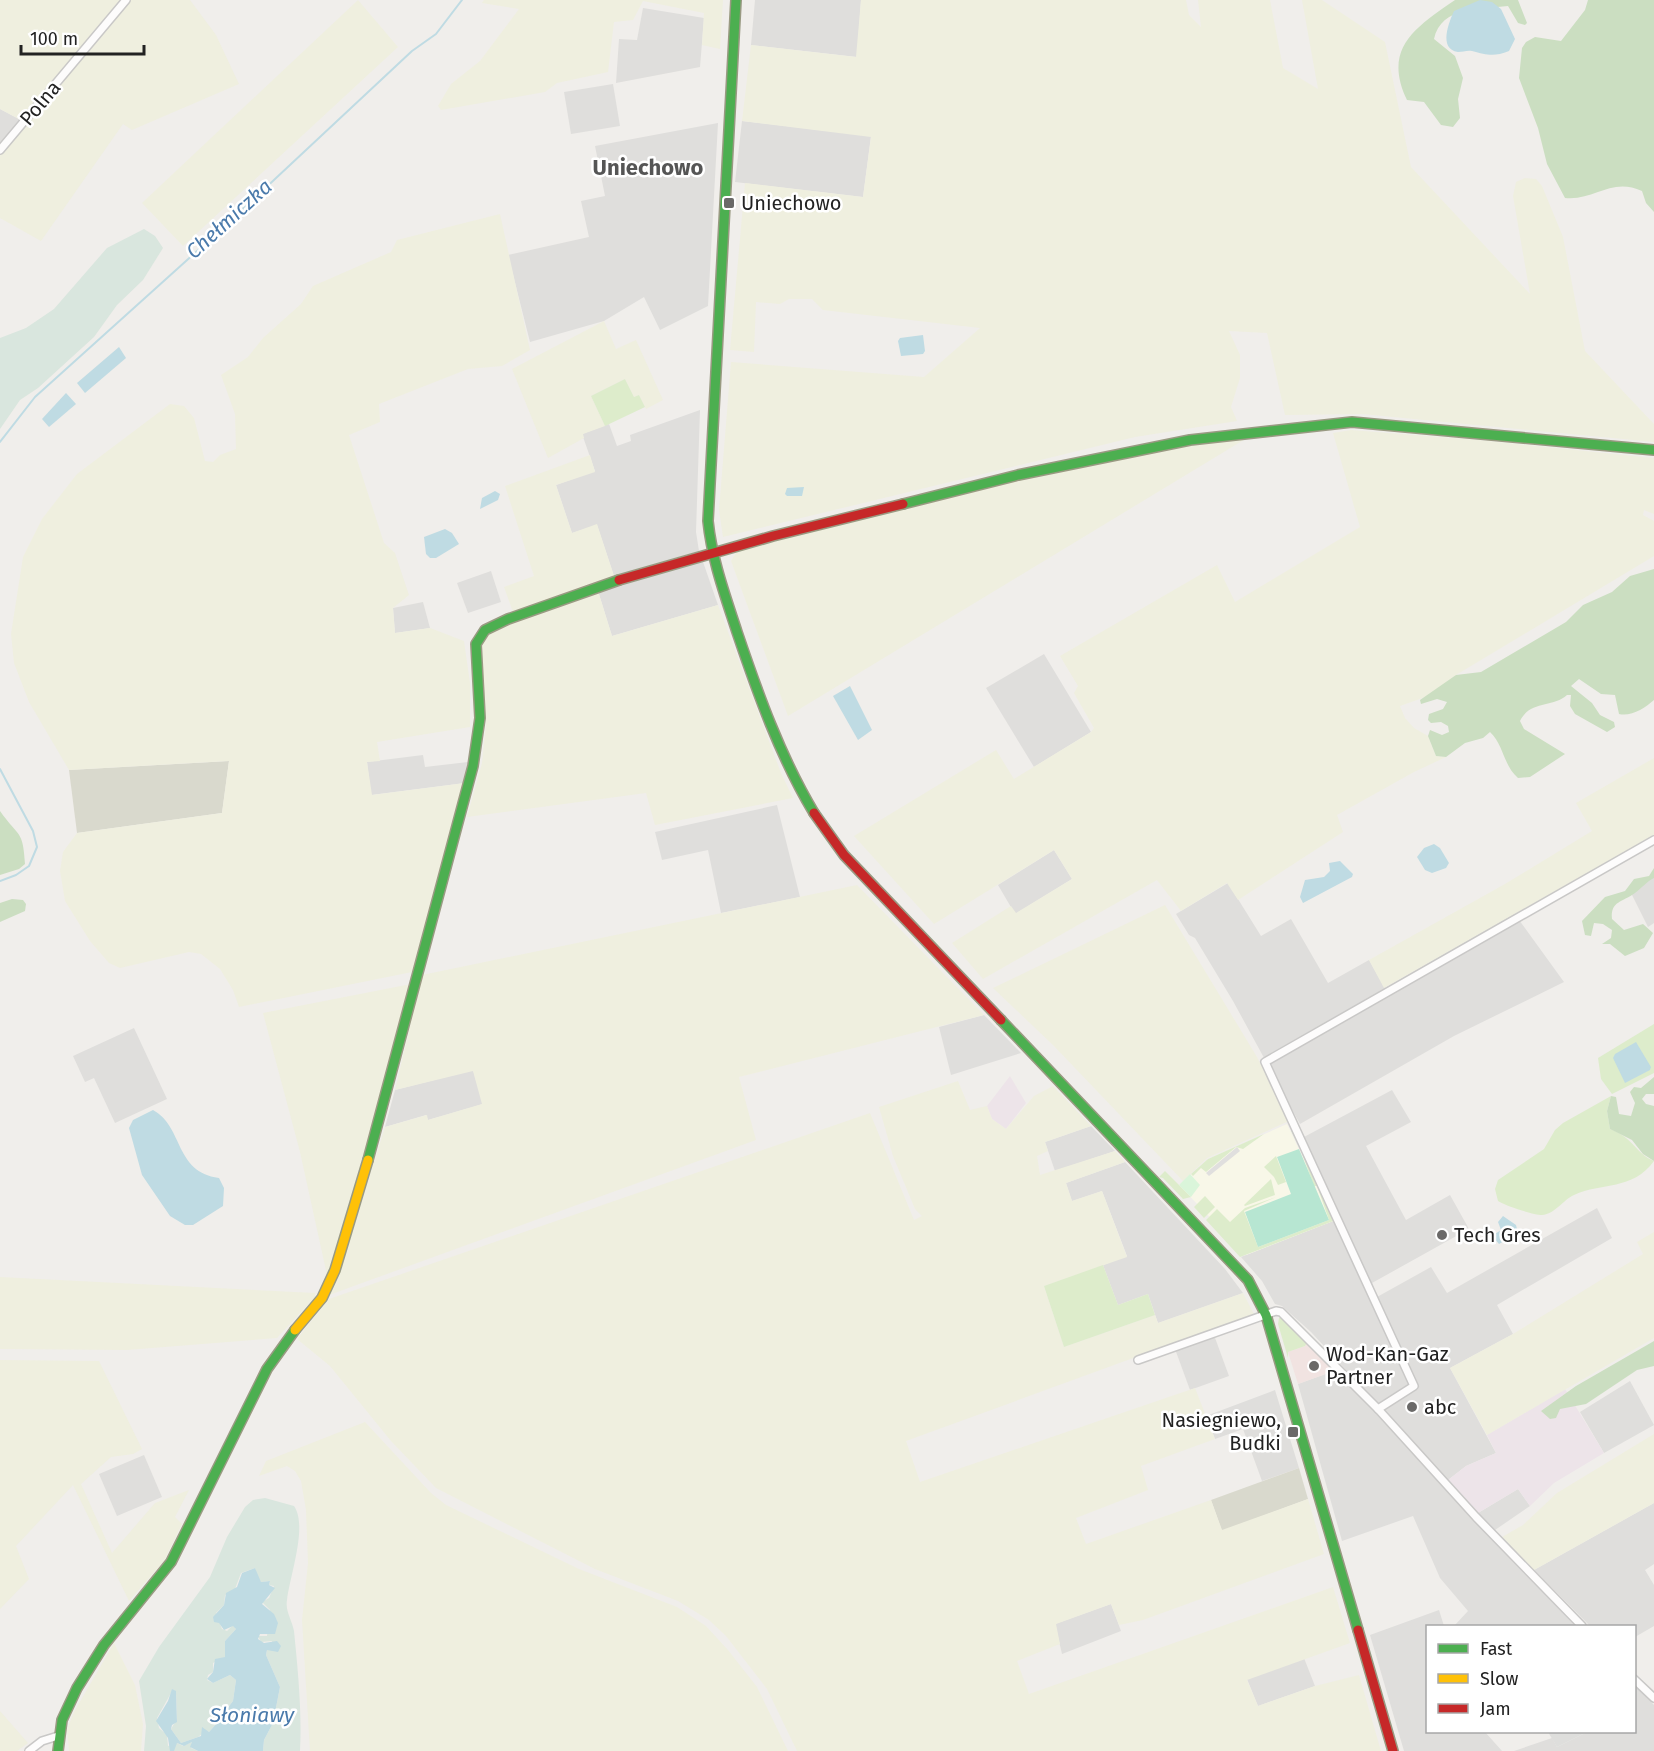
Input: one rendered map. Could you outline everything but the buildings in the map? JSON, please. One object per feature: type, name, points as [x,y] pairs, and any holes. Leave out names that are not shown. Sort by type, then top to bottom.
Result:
[{"type":"street","name":"Polna","points":[[0,150],[126,0]]},
{"type":"street","points":[[735,0],[708,521],[712,552],[786,763],[804,799],[825,832],[885,900],[1240,1270],[1255,1290],[1266,1315],[1393,1751]]},
{"type":"street","points":[[58,1751],[58,1736],[64,1713],[76,1688],[104,1645],[167,1568],[267,1369],[282,1346],[322,1298],[335,1270],[385,1101],[475,756],[480,718],[475,656],[478,638],[489,627],[634,575],[712,552],[1018,475],[1167,444],[1352,422],[1654,450]]},
{"type":"street","points":[[1378,1409],[1414,1386],[1265,1062],[1654,840]]},
{"type":"street","points":[[1138,1360],[1276,1311],[1287,1316],[1378,1409],[1476,1517],[1581,1625]]},
{"type":"street","points":[[1636,1680],[1654,1698]]},
{"type":"street","points":[[29,1751],[42,1742],[58,1736]]},
{"type":"shaded area","points":[[755,0],[861,0],[857,57],[751,45]]},
{"type":"shaded area","points":[[643,8],[704,18],[700,67],[616,83],[619,39],[637,40]]},
{"type":"shaded area","points":[[613,84],[620,126],[571,134],[564,92]]},
{"type":"shaded area","points":[[0,109],[21,120],[0,143]]},
{"type":"shaded area","points":[[742,121],[871,136],[863,197],[735,182]]},
{"type":"shaded area","points":[[718,123],[708,306],[660,330],[644,297],[604,321],[530,342],[508,255],[589,237],[581,201],[605,196],[595,146]]},
{"type":"shaded area","points":[[144,229],[155,236],[163,248],[143,280],[117,305],[94,337],[38,388],[20,400],[0,429],[0,338],[26,328],[54,309],[107,248]]},
{"type":"shaded area","points":[[700,410],[696,532],[699,551],[614,576],[597,525],[572,533],[556,485],[595,471],[582,434],[609,424],[617,446],[631,441],[630,435]]},
{"type":"shaded area","points":[[702,559],[718,605],[612,636],[598,591]]},
{"type":"shaded area","points":[[491,571],[501,602],[468,613],[457,583]]},
{"type":"shaded area","points":[[423,602],[430,628],[395,633],[393,608]]},
{"type":"shaded area","points":[[1044,654],[1091,732],[1034,767],[986,688]]},
{"type":"shaded area","points":[[423,755],[425,767],[468,762],[465,783],[371,795],[367,762]]},
{"type":"shaded area","points":[[229,761],[222,813],[77,833],[69,770]]},
{"type":"shaded area","points":[[777,805],[800,897],[721,913],[708,850],[662,860],[655,832]]},
{"type":"shaded area","points":[[1054,850],[1072,879],[1015,914],[998,885]]},
{"type":"shaded area","points":[[1654,876],[1654,923],[1648,927],[1629,889]]},
{"type":"shaded area","points":[[1228,883],[1261,936],[1291,919],[1328,983],[1369,960],[1385,988],[1514,913],[1564,982],[1454,1036],[1300,1124],[1233,1001],[1195,938],[1189,935],[1176,914]]},
{"type":"shaded area","points":[[984,1015],[1021,1053],[951,1075],[939,1027]]},
{"type":"shaded area","points":[[134,1028],[167,1099],[115,1123],[94,1078],[85,1082],[73,1056]]},
{"type":"shaded area","points":[[473,1070],[483,1104],[428,1120],[426,1115],[385,1127],[395,1090]]},
{"type":"shaded area","points":[[1010,1076],[1026,1103],[1006,1129],[992,1119],[987,1106]]},
{"type":"shaded area","points":[[1392,1090],[1411,1122],[1366,1146],[1406,1220],[1450,1195],[1469,1229],[1372,1283],[1377,1297],[1431,1267],[1447,1293],[1597,1208],[1612,1238],[1497,1305],[1513,1334],[1450,1368],[1496,1453],[1466,1466],[1448,1480],[1311,1332],[1282,1306],[1275,1304],[1262,1281],[1241,1257],[1341,1218],[1304,1137]]},
{"type":"shaded area","points":[[1287,1124],[1333,1221],[1246,1255],[1179,1185],[1208,1159]]},
{"type":"shaded area","points":[[1091,1126],[1115,1151],[1055,1171],[1045,1142]]},
{"type":"shaded area","points":[[1237,1147],[1240,1151],[1209,1176],[1206,1173]]},
{"type":"shaded area","points":[[1125,1162],[1225,1269],[1243,1293],[1158,1323],[1148,1294],[1118,1305],[1103,1265],[1127,1256],[1102,1191],[1072,1201],[1066,1183]]},
{"type":"shaded area","points":[[1214,1335],[1229,1376],[1190,1390],[1175,1349]]},
{"type":"shaded area","points":[[1308,1341],[1337,1370],[1298,1384],[1288,1352],[1305,1346]]},
{"type":"shaded area","points":[[1336,1370],[1574,1625],[1455,1625],[1468,1611],[1440,1578],[1413,1516],[1342,1541],[1298,1384]]},
{"type":"shaded area","points":[[1630,1381],[1654,1425],[1604,1453],[1580,1412]]},
{"type":"shaded area","points":[[1565,1389],[1604,1453],[1554,1483],[1530,1506],[1518,1489],[1478,1513],[1448,1480],[1466,1466],[1496,1453],[1487,1435]]},
{"type":"shaded area","points":[[1275,1390],[1299,1468],[1262,1481],[1243,1429],[1215,1439],[1206,1416]]},
{"type":"shaded area","points":[[144,1455],[162,1497],[117,1516],[99,1474]]},
{"type":"shaded area","points":[[1299,1468],[1308,1499],[1222,1531],[1211,1500]]},
{"type":"shaded area","points":[[1518,1489],[1530,1506],[1495,1530],[1478,1513]]},
{"type":"shaded area","points":[[265,1498],[294,1506],[298,1515],[299,1538],[287,1604],[294,1631],[297,1661],[300,1751],[263,1751],[264,1740],[273,1723],[280,1687],[266,1655],[267,1650],[271,1650],[272,1641],[261,1642],[258,1636],[267,1636],[270,1610],[262,1602],[269,1598],[274,1586],[269,1585],[270,1581],[261,1582],[255,1568],[241,1573],[235,1589],[225,1595],[224,1605],[216,1613],[222,1629],[227,1631],[233,1625],[236,1629],[225,1641],[225,1657],[213,1663],[213,1672],[208,1675],[207,1680],[213,1683],[230,1675],[236,1680],[233,1701],[226,1710],[228,1718],[219,1721],[209,1732],[206,1731],[198,1737],[181,1743],[171,1729],[177,1719],[176,1691],[171,1693],[157,1718],[159,1728],[167,1735],[168,1746],[177,1743],[183,1746],[192,1742],[191,1748],[198,1751],[144,1751],[146,1726],[139,1681],[159,1647],[210,1577],[227,1537],[245,1507],[253,1500]]},
{"type":"shaded area","points":[[1654,1503],[1654,1564],[1645,1570],[1654,1585],[1654,1626],[1636,1636],[1636,1625],[1589,1625],[1534,1570]]},
{"type":"shaded area","points":[[1111,1604],[1121,1631],[1062,1654],[1055,1624]]},
{"type":"shaded area","points":[[1439,1610],[1444,1625],[1426,1625],[1426,1733],[1486,1733],[1502,1751],[1404,1751],[1370,1635]]},
{"type":"shaded area","points":[[1304,1658],[1315,1686],[1258,1706],[1247,1679]]},
{"type":"shaded area","points":[[1636,1687],[1654,1705],[1654,1751],[1514,1751],[1552,1738],[1557,1747],[1585,1733],[1636,1733]]},
{"type":"shaded area","points":[[1549,1733],[1585,1733],[1557,1747]]},
{"type":"green space","points":[[0,0],[190,0],[216,35],[239,84],[132,130],[123,124],[41,241],[0,218],[0,155],[28,124],[0,109]]},
{"type":"green space","points":[[358,0],[398,47],[183,246],[142,203]]},
{"type":"green space","points":[[484,0],[723,0],[720,49],[702,45],[704,13],[643,1],[633,20],[614,22],[608,72],[557,83],[545,92],[441,110],[438,106],[451,84],[480,61],[519,9],[482,3]]},
{"type":"green space","points":[[861,0],[1186,0],[1189,15],[1201,27],[1198,0],[1270,0],[1283,68],[1318,89],[1302,0],[1322,0],[1385,42],[1411,167],[1530,294],[1513,196],[1516,182],[1525,178],[1536,179],[1542,186],[1563,237],[1585,351],[1654,424],[1654,442],[1362,414],[1285,415],[1267,333],[1229,331],[1240,355],[1240,378],[1231,407],[1237,421],[1135,437],[723,537],[719,510],[731,362],[924,377],[980,328],[823,310],[812,299],[789,299],[780,304],[756,302],[754,352],[730,350],[745,183],[863,197],[871,137],[742,121],[751,45],[856,57]]},
{"type":"green space","points":[[1455,0],[1518,0],[1527,23],[1525,25],[1518,23],[1508,6],[1464,11],[1445,20],[1438,28],[1434,39],[1455,56],[1463,78],[1458,99],[1460,118],[1453,127],[1441,125],[1424,102],[1407,100],[1400,82],[1398,66],[1407,41],[1416,30]]},
{"type":"green space","points":[[1588,0],[1654,0],[1654,212],[1646,203],[1642,191],[1631,187],[1612,188],[1576,198],[1565,198],[1547,164],[1538,128],[1519,78],[1522,48],[1526,42],[1535,37],[1561,41],[1585,10]]},
{"type":"green space","points":[[500,214],[530,350],[502,366],[468,369],[379,404],[380,422],[349,435],[384,543],[395,553],[409,595],[393,608],[395,633],[430,628],[464,641],[470,683],[470,727],[377,742],[380,761],[367,762],[372,795],[465,783],[412,972],[239,1007],[233,990],[220,969],[201,954],[189,952],[120,968],[109,963],[90,941],[65,901],[60,871],[63,852],[77,833],[222,813],[229,761],[69,770],[29,702],[14,663],[11,634],[23,557],[42,519],[77,474],[170,404],[184,406],[194,418],[205,461],[213,462],[220,455],[236,449],[235,414],[221,375],[248,357],[263,338],[301,304],[313,286],[391,252],[397,240]]},
{"type":"green space","points":[[604,321],[616,349],[636,340],[663,400],[646,409],[639,395],[634,397],[625,379],[591,396],[605,426],[583,434],[584,438],[548,458],[512,369]]},
{"type":"green space","points":[[625,379],[634,397],[639,395],[645,407],[605,426],[591,396]]},
{"type":"green space","points":[[1351,430],[1654,458],[1654,514],[1644,510],[1643,515],[1654,521],[1654,556],[1456,675],[1431,695],[1400,706],[1405,718],[1414,728],[1428,736],[1436,756],[1446,757],[1337,815],[1343,832],[1238,900],[1227,883],[1181,911],[1157,880],[983,979],[952,943],[1011,906],[1016,913],[1072,879],[1054,850],[934,924],[854,836],[996,750],[1014,779],[1091,732],[1094,728],[1074,693],[1078,686],[1060,656],[1217,565],[1235,602],[1360,527],[1333,433]]},
{"type":"green space","points":[[1247,438],[788,716],[731,561],[737,551],[1014,481],[1182,447]]},
{"type":"green space","points":[[590,455],[595,472],[556,485],[572,533],[597,524],[614,576],[513,612],[504,587],[534,576],[505,486]]},
{"type":"green space","points":[[1654,569],[1654,700],[1633,713],[1619,714],[1615,695],[1601,694],[1579,679],[1571,686],[1592,703],[1600,715],[1614,722],[1615,727],[1607,732],[1575,714],[1570,706],[1571,695],[1530,710],[1520,721],[1524,729],[1565,754],[1530,777],[1518,778],[1513,773],[1495,737],[1490,732],[1483,738],[1465,743],[1446,757],[1436,756],[1428,736],[1430,730],[1442,735],[1449,732],[1448,726],[1441,722],[1431,723],[1428,720],[1429,714],[1443,709],[1447,702],[1437,699],[1421,704],[1420,700],[1456,675],[1481,672],[1566,622],[1583,605],[1612,592],[1630,576]]},
{"type":"green space","points":[[598,591],[612,636],[718,605],[781,773],[793,798],[655,825],[646,793],[467,817],[482,763],[486,723],[480,646],[488,635],[502,626]]},
{"type":"green space","points":[[1654,758],[1654,835],[1384,988],[1369,960],[1505,884],[1592,831],[1576,803]]},
{"type":"green space","points":[[0,811],[19,834],[25,864],[19,869],[0,875]]},
{"type":"green space","points":[[1654,868],[1654,878],[1615,905],[1612,913],[1612,919],[1624,930],[1643,924],[1653,933],[1644,948],[1625,956],[1610,944],[1602,944],[1611,938],[1612,930],[1603,924],[1594,923],[1591,936],[1585,935],[1582,921],[1605,897],[1625,891],[1634,879],[1649,876]]},
{"type":"green space","points":[[857,885],[984,1015],[739,1077],[756,1140],[329,1295],[352,1233],[385,1127],[427,1115],[428,1120],[482,1104],[473,1071],[395,1090],[422,975]]},
{"type":"green space","points":[[12,899],[23,900],[26,904],[25,911],[0,922],[0,903]]},
{"type":"green space","points":[[1165,905],[1257,1057],[1289,1121],[1207,1158],[1183,1181],[1053,1045],[993,988]]},
{"type":"green space","points":[[406,985],[411,986],[331,1271],[327,1275],[300,1152],[263,1013]]},
{"type":"green space","points":[[1654,1024],[1654,1073],[1612,1094],[1601,1079],[1598,1058]]},
{"type":"green space","points":[[1654,1077],[1654,1094],[1646,1094],[1642,1099],[1646,1104],[1654,1106],[1654,1161],[1643,1154],[1632,1140],[1610,1129],[1607,1111],[1611,1096],[1616,1097],[1619,1114],[1631,1116],[1635,1103],[1630,1092],[1634,1087],[1641,1088]]},
{"type":"green space","points":[[958,1081],[970,1110],[987,1106],[992,1119],[1006,1129],[1034,1096],[1053,1086],[1091,1126],[1045,1142],[1048,1151],[1037,1156],[1040,1175],[1115,1151],[1125,1162],[1066,1183],[1072,1201],[1102,1191],[1127,1257],[1044,1286],[1064,1347],[1155,1315],[1158,1323],[1243,1293],[1254,1314],[906,1441],[920,1482],[1195,1388],[1215,1439],[1141,1466],[1148,1490],[1076,1518],[1086,1544],[1211,1500],[1222,1530],[1308,1499],[1324,1554],[1143,1620],[1119,1625],[1111,1604],[1056,1624],[1060,1644],[1017,1661],[1029,1694],[1333,1587],[1350,1643],[1247,1680],[1258,1706],[1315,1686],[1359,1675],[1381,1751],[797,1751],[767,1689],[726,1636],[709,1620],[678,1601],[595,1569],[436,1488],[391,1441],[330,1366],[297,1339],[329,1299],[870,1113],[914,1220],[922,1216],[915,1209],[893,1156],[879,1107]]},
{"type":"green space","points":[[1611,1096],[1607,1111],[1610,1129],[1654,1161],[1645,1171],[1626,1182],[1574,1195],[1547,1214],[1538,1215],[1526,1212],[1498,1201],[1495,1189],[1498,1180],[1544,1149],[1555,1130],[1563,1123]]},
{"type":"green space","points":[[1291,1131],[1296,1133],[1336,1220],[1240,1257],[1206,1220],[1217,1209],[1230,1222],[1245,1208],[1276,1197],[1244,1211],[1258,1247],[1329,1220],[1317,1186],[1314,1186]]},
{"type":"green space","points":[[1264,1134],[1243,1149],[1236,1147],[1206,1172],[1201,1168],[1193,1176],[1191,1174],[1208,1159]]},
{"type":"green space","points":[[1299,1149],[1329,1220],[1258,1247],[1245,1212],[1291,1194],[1277,1157]]},
{"type":"green space","points":[[1276,1156],[1286,1182],[1278,1185],[1264,1167]]},
{"type":"green space","points":[[1165,1171],[1191,1197],[1183,1199],[1163,1178],[1159,1177]]},
{"type":"green space","points":[[1190,1174],[1200,1185],[1191,1197],[1179,1185]]},
{"type":"green space","points":[[1271,1179],[1275,1195],[1244,1205]]},
{"type":"green space","points":[[1205,1196],[1215,1207],[1204,1218],[1194,1207]]},
{"type":"green space","points":[[1654,1232],[1654,1338],[1487,1435],[1450,1368],[1513,1334],[1643,1254],[1637,1242]]},
{"type":"green space","points":[[1103,1265],[1118,1305],[1148,1294],[1155,1315],[1064,1347],[1044,1286]]},
{"type":"green space","points":[[0,1277],[315,1293],[315,1297],[277,1338],[127,1350],[0,1349]]},
{"type":"green space","points":[[1279,1318],[1285,1318],[1308,1341],[1305,1346],[1288,1352],[1288,1358],[1278,1324]]},
{"type":"green space","points":[[1654,1341],[1654,1366],[1637,1370],[1586,1404],[1560,1409],[1556,1418],[1550,1419],[1541,1411],[1576,1386]]},
{"type":"green space","points":[[0,1360],[99,1361],[142,1449],[133,1454],[111,1457],[81,1484],[112,1553],[155,1503],[189,1490],[175,1517],[182,1524],[164,1561],[129,1601],[73,1485],[16,1546],[29,1579],[0,1609]]},
{"type":"green space","points":[[365,1422],[431,1493],[446,1505],[579,1569],[677,1607],[706,1626],[757,1687],[788,1751],[310,1751],[302,1620],[308,1563],[306,1510],[301,1481],[295,1471],[287,1466],[259,1476],[266,1461]]},
{"type":"green space","points":[[1654,1434],[1654,1503],[1534,1570],[1502,1537],[1523,1525],[1557,1493]]},
{"type":"green space","points":[[114,1643],[135,1685],[143,1724],[141,1751],[69,1751],[67,1729],[74,1712]]},
{"type":"green space","points":[[0,1711],[28,1743],[17,1751],[0,1751]]},
{"type":"water","points":[[1480,0],[1492,2],[1501,9],[1515,39],[1509,51],[1490,55],[1470,51],[1458,52],[1448,46],[1447,34],[1454,11]]},
{"type":"water","points":[[923,335],[925,351],[923,354],[901,356],[898,341],[900,338]]},
{"type":"water","points":[[119,347],[126,358],[85,393],[77,383]]},
{"type":"water","points":[[66,393],[76,404],[49,427],[42,419]]},
{"type":"water","points":[[804,487],[802,496],[785,494],[787,488]]},
{"type":"water","points":[[495,491],[500,494],[498,500],[480,509],[482,498]]},
{"type":"water","points":[[445,529],[452,533],[459,544],[436,558],[430,558],[426,554],[424,537]]},
{"type":"water","points":[[850,686],[872,730],[858,740],[833,696]]},
{"type":"water","points":[[1434,844],[1440,848],[1449,863],[1446,868],[1432,873],[1425,870],[1417,857],[1424,848]]},
{"type":"water","points":[[1340,861],[1353,874],[1352,877],[1303,903],[1300,897],[1305,880],[1324,877],[1330,871],[1329,863]]},
{"type":"water","points":[[1636,1042],[1651,1067],[1650,1070],[1625,1083],[1613,1058],[1615,1054]]},
{"type":"water","points":[[153,1110],[170,1127],[194,1167],[205,1174],[219,1178],[224,1188],[223,1206],[193,1225],[185,1225],[170,1216],[142,1175],[129,1128],[133,1120]]},
{"type":"water","points":[[1503,1216],[1516,1225],[1518,1233],[1499,1244],[1492,1236],[1501,1230],[1498,1222]]},
{"type":"water","name":"Słoniawy","points":[[255,1568],[261,1582],[270,1581],[269,1585],[275,1588],[262,1604],[274,1614],[278,1623],[275,1634],[260,1634],[258,1639],[264,1643],[277,1641],[281,1646],[278,1652],[267,1650],[266,1655],[280,1687],[273,1723],[264,1740],[263,1751],[198,1751],[190,1747],[192,1742],[184,1746],[177,1743],[174,1751],[170,1751],[168,1738],[156,1721],[172,1689],[176,1691],[177,1722],[172,1725],[171,1729],[181,1743],[201,1736],[202,1727],[209,1732],[219,1721],[228,1718],[226,1710],[233,1701],[236,1680],[230,1675],[213,1683],[207,1679],[213,1672],[215,1659],[225,1657],[225,1641],[236,1629],[233,1626],[224,1630],[219,1623],[214,1622],[213,1617],[224,1605],[226,1593],[237,1587],[242,1573]]},
{"type":"waterway","name":"Chełmiczka","points":[[0,442],[35,397],[216,234],[412,51],[436,34],[462,0]]},
{"type":"waterway","name":"Chełmiczka","points":[[0,769],[33,831],[37,847],[29,866],[16,875],[0,881]]},
{"type":"traffic: fast","points":[[736,0],[708,521],[720,577],[753,678],[780,747],[814,813]]},
{"type":"traffic: fast","points":[[903,504],[1018,475],[1190,440],[1352,422],[1654,450]]},
{"type":"traffic: fast","points":[[368,1160],[473,766],[480,718],[476,644],[485,630],[508,619],[619,580]]},
{"type":"traffic: fast","points":[[1001,1020],[1248,1280],[1266,1315],[1358,1630]]},
{"type":"traffic: fast","points":[[58,1751],[62,1720],[77,1688],[104,1645],[171,1562],[267,1369],[295,1330]]},
{"type":"traffic: slow","points":[[295,1330],[322,1298],[335,1270],[368,1160]]},
{"type":"traffic: jam","points":[[619,580],[773,536],[903,504]]},
{"type":"traffic: jam","points":[[814,813],[844,855],[1001,1020]]},
{"type":"traffic: jam","points":[[1358,1630],[1393,1751]]},
{"type":"place","name":"Uniechowo","points":[[729,203]]},
{"type":"place","name":"Tech Gres","points":[[1442,1235]]},
{"type":"place","name":"Wod-Kan-Gaz Partner","points":[[1314,1366]]},
{"type":"place","name":"abc","points":[[1412,1407]]},
{"type":"place","name":"Nasiegniewo, Budki","points":[[1293,1432]]},
{"type":"district","name":"Uniechowo","points":[[648,167]]}]
